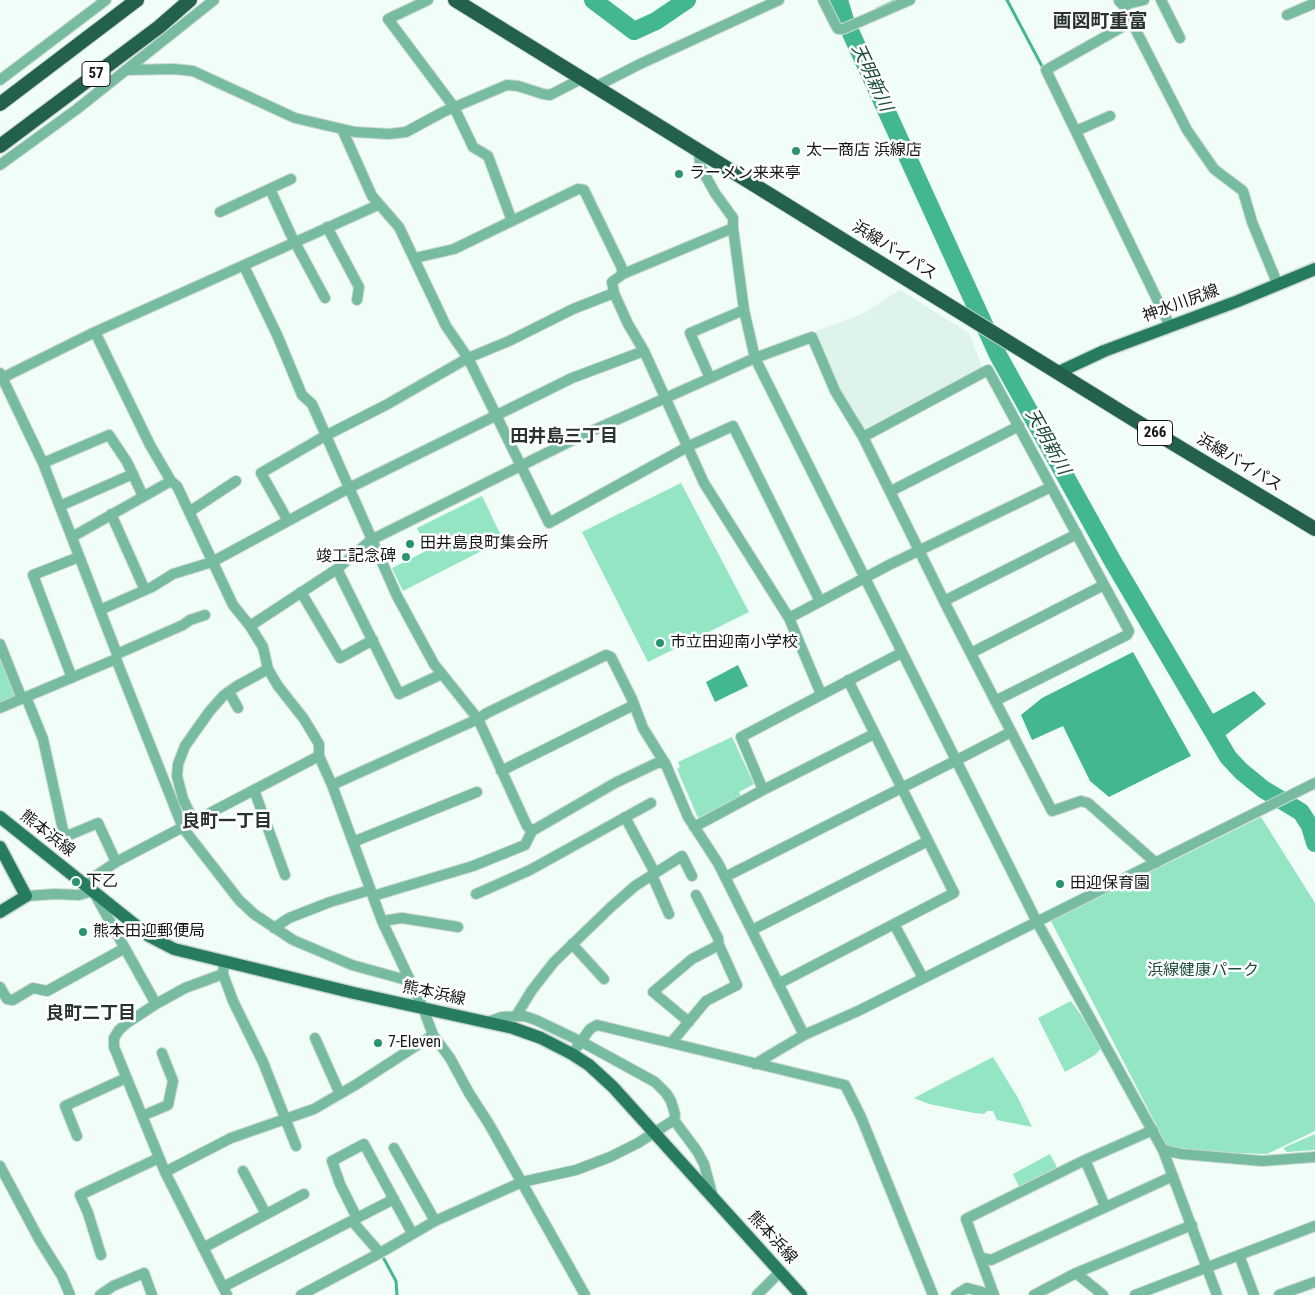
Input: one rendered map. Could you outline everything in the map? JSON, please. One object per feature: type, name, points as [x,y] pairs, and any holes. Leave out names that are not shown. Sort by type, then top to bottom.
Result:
[{"type":"highway","name":"57","points":[[0,104],[137,0]]},
{"type":"highway","name":"57","points":[[0,146],[159,27],[190,0]]},
{"type":"highway","name":"浜線バイパス","points":[[455,0],[1149,429],[1315,529]]},
{"type":"main road","name":"神水川尻線","points":[[1059,372],[1104,351],[1278,285],[1315,269]]},
{"type":"main road","name":"熊本浜線","points":[[0,817],[149,936],[174,949],[223,968],[513,1028],[542,1038],[572,1054],[589,1065],[613,1087],[801,1295]]},
{"type":"main road","points":[[0,847],[26,896],[0,912]]},
{"type":"street","points":[[0,165],[77,109],[214,0]]},
{"type":"street","points":[[428,0],[388,19],[454,108],[473,147],[488,156],[512,221]]},
{"type":"street","points":[[595,87],[640,64],[779,0]]},
{"type":"street","points":[[823,0],[838,29],[848,27],[910,0]]},
{"type":"street","points":[[1144,0],[1121,3],[1188,130],[1214,169],[1243,191],[1252,222],[1278,285]]},
{"type":"street","points":[[1161,0],[1180,38]]},
{"type":"street","points":[[0,80],[102,1]]},
{"type":"street","points":[[1287,15],[1315,3]]},
{"type":"street","points":[[1131,22],[1046,70],[1170,326]]},
{"type":"street","points":[[126,70],[174,69],[193,71],[295,118],[355,132],[388,134],[406,132],[454,108],[507,85],[518,86],[550,95],[583,78]]},
{"type":"street","points":[[1076,131],[1110,116]]},
{"type":"street","points":[[342,128],[372,196],[399,227],[446,326],[468,358],[549,523],[689,446],[733,426],[820,602]]},
{"type":"street","points":[[699,151],[700,166],[715,193],[733,218],[744,310],[755,358],[1037,922],[1163,1150],[1218,1295]]},
{"type":"street","points":[[220,212],[291,179]]},
{"type":"street","points":[[270,189],[295,242],[325,298]]},
{"type":"street","points":[[415,258],[454,249],[578,189],[584,190],[621,266],[623,274]]},
{"type":"street","points":[[378,204],[1,376],[43,463],[183,828],[239,900],[254,914],[274,928],[293,940],[352,965],[410,980]]},
{"type":"street","points":[[328,228],[359,287],[357,300]]},
{"type":"street","points":[[733,228],[623,274],[612,282],[614,294],[628,324],[644,351],[689,446],[704,483],[789,618],[821,694]]},
{"type":"street","points":[[244,266],[278,337],[302,395],[312,404],[397,596],[434,664],[478,719],[527,826],[532,831]]},
{"type":"street","points":[[288,520],[261,473],[468,358],[508,341],[573,309],[614,294]]},
{"type":"street","points":[[710,378],[690,333],[744,310]]},
{"type":"street","points":[[95,332],[150,446],[171,481],[177,486],[232,605],[250,626],[262,647],[268,669],[278,686],[304,719],[319,744],[320,756],[382,921],[423,1008],[433,1035],[450,1058],[469,1094],[489,1124],[585,1295]]},
{"type":"street","points":[[250,626],[337,569],[371,540],[585,434],[665,397],[755,358],[812,337],[835,391],[863,437],[891,491],[944,602],[1052,811],[1081,801],[1088,803],[1156,863]]},
{"type":"street","points":[[100,610],[145,590],[173,574],[212,562],[349,488],[572,378],[644,351]]},
{"type":"street","points":[[863,437],[988,370],[1129,631],[1127,635],[995,701]]},
{"type":"street","points":[[891,491],[1019,426]]},
{"type":"street","points":[[43,463],[109,435],[127,462],[143,496]]},
{"type":"street","points":[[60,506],[133,474]]},
{"type":"street","points":[[72,537],[171,481]]},
{"type":"street","points":[[189,512],[236,481]]},
{"type":"street","points":[[789,618],[865,578],[1051,487]]},
{"type":"street","points":[[111,514],[145,590]]},
{"type":"street","points":[[944,602],[1077,534]]},
{"type":"street","points":[[72,678],[33,575],[80,557]]},
{"type":"street","points":[[337,569],[399,694],[442,674]]},
{"type":"street","points":[[971,653],[1104,585]]},
{"type":"street","points":[[301,592],[340,658],[373,640]]},
{"type":"street","points":[[0,708],[72,678],[190,620],[205,615]]},
{"type":"street","points":[[0,644],[43,739],[63,830],[67,836],[98,823],[116,862]]},
{"type":"street","points":[[763,790],[740,737],[901,653]]},
{"type":"street","points":[[332,785],[478,719],[606,655],[611,657],[643,728],[666,765],[694,827],[718,863],[804,1035]]},
{"type":"street","points":[[194,822],[178,786],[178,764],[185,746],[209,712],[229,692],[268,669]]},
{"type":"street","points":[[778,984],[954,893],[848,680]]},
{"type":"street","points":[[229,692],[238,708]]},
{"type":"street","points":[[501,770],[634,705]]},
{"type":"street","points":[[725,877],[902,789],[1011,732]]},
{"type":"street","points":[[694,827],[874,734]]},
{"type":"street","points":[[26,896],[79,895],[116,862],[320,756]]},
{"type":"street","points":[[274,928],[289,918],[330,902],[372,893],[473,866],[525,845],[532,831],[615,783],[657,763],[666,765]]},
{"type":"street","points":[[755,1064],[804,1035],[858,1011],[1315,783]]},
{"type":"street","points":[[254,790],[285,875]]},
{"type":"street","points":[[353,842],[478,792]]},
{"type":"street","points":[[476,894],[530,870],[651,803]]},
{"type":"street","points":[[626,817],[654,874],[669,914]]},
{"type":"street","points":[[752,930],[928,841]]},
{"type":"street","points":[[516,1016],[532,990],[554,962],[629,891],[682,856],[692,876]]},
{"type":"street","points":[[88,887],[156,1004]]},
{"type":"street","points":[[671,1043],[706,1001],[737,985],[719,945],[718,938],[696,895]]},
{"type":"street","points":[[382,921],[402,918],[458,927]]},
{"type":"street","points":[[894,924],[923,978]]},
{"type":"street","points":[[572,944],[604,979]]},
{"type":"street","points":[[688,1022],[653,992],[692,959],[719,945]]},
{"type":"street","points":[[0,987],[8,999],[13,1000],[33,988],[47,991],[125,948]]},
{"type":"street","points":[[296,1146],[263,1062],[233,1001],[223,968],[156,1004],[127,1023],[114,1038],[114,1047],[164,1172],[225,1291],[394,1199]]},
{"type":"street","points":[[301,1295],[380,1253],[435,1220],[522,1182],[576,1170],[610,1157],[655,1134],[674,1120],[675,1114],[671,1101],[655,1082],[582,1042],[524,1016],[502,1017],[488,1022]]},
{"type":"street","points":[[572,1054],[590,1029],[597,1026],[845,1085],[861,1118],[933,1295]]},
{"type":"street","points":[[164,1172],[231,1138],[314,1109],[433,1035]]},
{"type":"street","points":[[315,1038],[340,1094]]},
{"type":"street","points":[[142,1116],[168,1105],[173,1082],[162,1054]]},
{"type":"street","points":[[77,1136],[65,1106],[126,1078]]},
{"type":"street","points":[[674,1120],[697,1151],[704,1164],[713,1198]]},
{"type":"street","points":[[994,1295],[966,1219],[1085,1160],[1153,1130]]},
{"type":"street","points":[[380,1253],[355,1219],[332,1161],[364,1144],[412,1234]]},
{"type":"street","points":[[394,1148],[435,1220]]},
{"type":"street","points":[[1163,1150],[1182,1154],[1262,1160],[1315,1157]]},
{"type":"street","points":[[101,1255],[88,1213],[80,1195],[159,1158]]},
{"type":"street","points":[[1085,1160],[1105,1206]]},
{"type":"street","points":[[0,1166],[39,1239],[62,1276],[70,1295]]},
{"type":"street","points":[[242,1171],[266,1214]]},
{"type":"street","points":[[986,1273],[987,1263],[991,1260],[1173,1176]]},
{"type":"street","points":[[203,1248],[304,1194]]},
{"type":"street","points":[[1034,1295],[1076,1273],[1192,1225]]},
{"type":"street","points":[[1135,1295],[1315,1226]]},
{"type":"street","points":[[1239,1255],[1254,1295]]},
{"type":"street","points":[[980,1257],[991,1260]]},
{"type":"street","points":[[757,1295],[780,1272]]},
{"type":"street","points":[[1076,1273],[1103,1295]]},
{"type":"street","points":[[100,1295],[113,1286],[144,1274],[152,1295]]},
{"type":"street","points":[[1279,1295],[1315,1282]]},
{"type":"street","points":[[956,1295],[967,1288],[994,1295]]},
{"type":"shaded area","points":[[900,290],[969,333],[982,367],[864,429],[837,387],[816,331],[862,314]]},
{"type":"shaded area","points":[[1133,652],[1191,756],[1109,797],[1090,781],[1063,726],[1032,740],[1021,715],[1042,698]]},
{"type":"shaded area","points":[[738,665],[748,686],[715,702],[706,682]]},
{"type":"shaded area","points":[[1254,691],[1266,704],[1222,738],[1209,716]]},
{"type":"green space","points":[[681,483],[749,612],[648,662],[582,532]]},
{"type":"green space","points":[[482,496],[503,540],[403,591],[392,568],[428,550],[417,528]]},
{"type":"green space","points":[[0,648],[20,698],[0,706]]},
{"type":"green space","points":[[732,737],[754,784],[739,792],[741,796],[698,818],[677,769],[680,767],[678,762]]},
{"type":"green space","name":"浜線健康パーク","points":[[1261,817],[1315,903],[1315,1131],[1267,1154],[1211,1152],[1167,1146],[1051,921]]},
{"type":"green space","points":[[1071,1001],[1103,1046],[1095,1055],[1065,1072],[1038,1018]]},
{"type":"green space","points":[[993,1057],[1018,1098],[1032,1127],[997,1120],[993,1111],[987,1111],[984,1114],[974,1113],[929,1104],[914,1098]]},
{"type":"green space","points":[[1315,1134],[1315,1150],[1287,1152],[1283,1148]]},
{"type":"green space","points":[[1050,1154],[1059,1171],[1020,1189],[1013,1174]]},
{"type":"waterway","points":[[593,0],[634,31],[656,21],[687,0]]},
{"type":"waterway","name":"天明新川","points":[[839,0],[845,20],[998,355],[1112,560],[1228,757],[1241,771],[1263,789],[1301,812],[1310,826],[1315,843]]},
{"type":"waterway","points":[[877,9],[897,0]]},
{"type":"waterway","points":[[1007,0],[1044,70]]},
{"type":"waterway","points":[[845,20],[856,19]]},
{"type":"waterway","points":[[384,1259],[396,1281],[397,1295]]},
{"type":"place","name":"太一商店 浜線店","points":[[796,151]]},
{"type":"place","name":"ラーメン来来亭","points":[[679,174]]},
{"type":"place","name":"田井島良町集会所","points":[[410,544]]},
{"type":"place","name":"竣工記念碑","points":[[406,557]]},
{"type":"place","name":"市立田迎南小学校","points":[[660,643]]},
{"type":"place","name":"下乙","points":[[76,882]]},
{"type":"place","name":"田迎保育園","points":[[1060,884]]},
{"type":"place","name":"熊本田迎郵便局","points":[[83,932]]},
{"type":"place","name":"7-Eleven","points":[[378,1043]]},
{"type":"district","name":"画図町重富","points":[[1100,22]]},
{"type":"district","name":"田井島三丁目","points":[[564,437]]},
{"type":"district","name":"良町一丁目","points":[[227,822]]},
{"type":"district","name":"良町二丁目","points":[[91,1014]]}]
